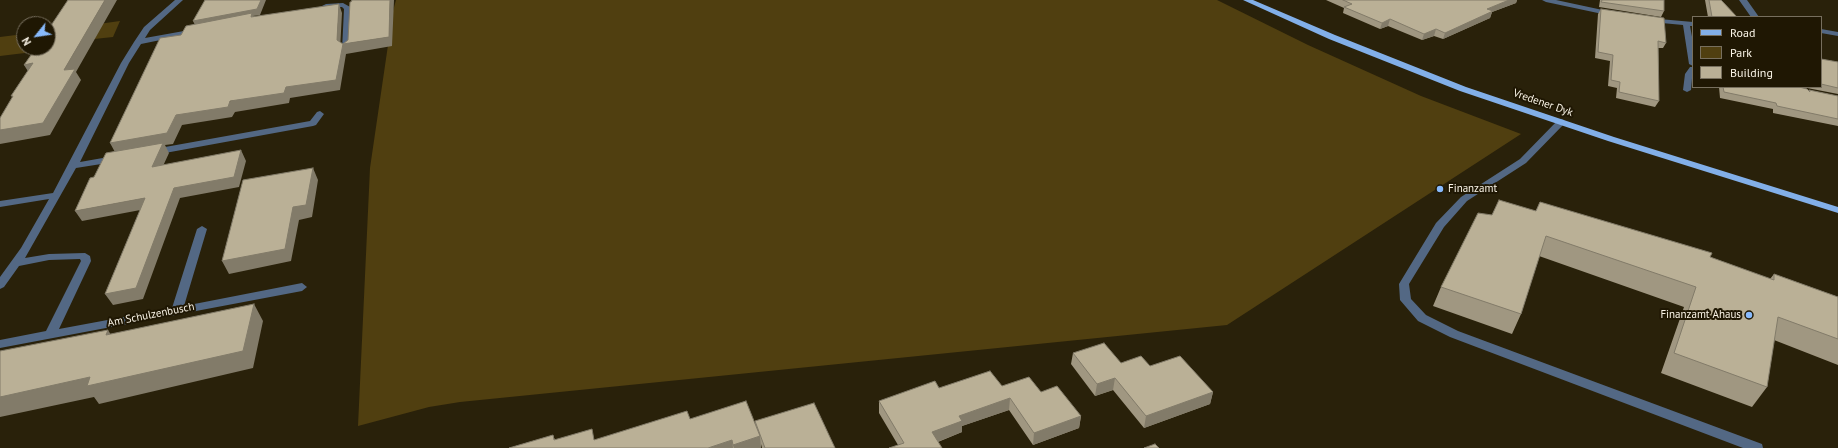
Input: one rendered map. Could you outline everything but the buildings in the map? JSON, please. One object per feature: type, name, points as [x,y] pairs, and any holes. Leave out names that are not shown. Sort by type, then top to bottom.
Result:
[{"type":"main road","name":"Vredener Dyk","points":[[1247,0],[1332,38],[1434,77],[1561,122],[1749,183],[1838,210]]},
{"type":"street","points":[[0,285],[26,249],[57,195],[112,87],[138,42],[147,29],[179,0]]},
{"type":"street","points":[[1546,0],[1618,15]]},
{"type":"street","points":[[1743,0],[1754,16]]},
{"type":"street","points":[[319,7],[343,5],[348,8],[346,50]]},
{"type":"street","points":[[1645,20],[1689,24],[1692,54]]},
{"type":"street","points":[[138,42],[206,29]]},
{"type":"street","points":[[1822,31],[1838,34]]},
{"type":"street","points":[[1687,90],[1689,74],[1692,70]]},
{"type":"street","points":[[143,154],[313,123],[320,114]]},
{"type":"street","points":[[1561,122],[1523,161],[1464,199],[1440,225],[1404,284],[1406,300],[1422,318],[1454,334],[1757,448]]},
{"type":"street","points":[[73,166],[120,158]]},
{"type":"street","points":[[0,204],[57,195]]},
{"type":"street","points":[[177,310],[202,229]]},
{"type":"street","points":[[16,263],[49,256],[85,256],[86,261],[50,334]]},
{"type":"street","name":"Am Schulzenbusch","points":[[0,344],[302,287]]},
{"type":"green space","points":[[396,0],[1217,0],[1308,45],[1421,96],[1521,134],[1227,325],[460,402],[429,407],[358,426],[370,168],[393,11]]},
{"type":"green space","points":[[120,21],[113,37],[85,40],[83,46],[56,49],[56,30]]},
{"type":"green space","points":[[16,35],[16,54],[0,56],[0,37]]},
{"type":"place","name":"Finanzamt","points":[[1440,189]]},
{"type":"place","name":"Finanzamt Ahaus","points":[[1749,315]]}]
